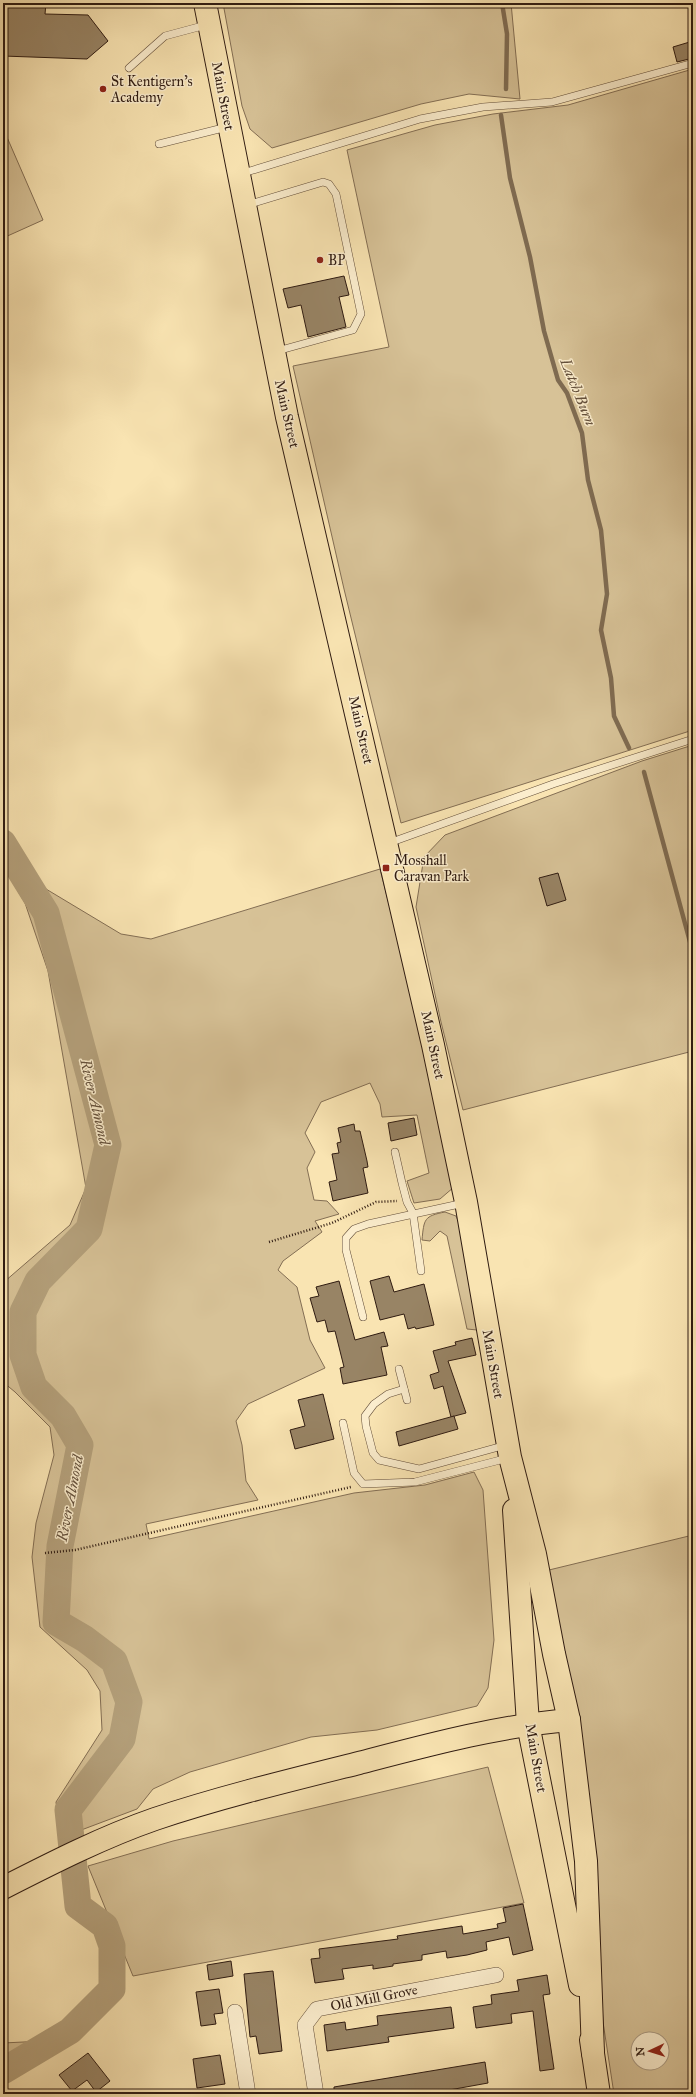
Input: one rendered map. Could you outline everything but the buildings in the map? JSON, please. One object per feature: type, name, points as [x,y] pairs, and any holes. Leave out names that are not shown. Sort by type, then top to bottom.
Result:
[{"type":"main road","name":"Main Street","points":[[207,13],[273,352],[388,843],[433,1045],[466,1202],[509,1451],[535,1554],[554,1654],[560,1721],[586,1861],[593,2053]]},
{"type":"main road","name":"Main Street","points":[[509,1451],[528,1724],[593,2053],[599,2094]]},
{"type":"main road","points":[[3,1888],[58,1860],[154,1820],[273,1785],[429,1745],[528,1724],[560,1721]]},
{"type":"street","name":"Old Mill Grove","points":[[316,2094],[305,2025],[317,2009],[496,1975]]},
{"type":"street","points":[[235,2012],[248,2094]]},
{"type":"lane","points":[[129,68],[165,36],[207,13]]},
{"type":"lane","points":[[239,175],[420,119],[483,107],[552,102],[693,63]]},
{"type":"lane","points":[[159,144],[229,126]]},
{"type":"lane","points":[[245,205],[323,182],[329,184],[336,194],[361,314],[353,330],[273,352]]},
{"type":"lane","points":[[388,843],[553,784],[693,739]]},
{"type":"lane","points":[[395,1152],[407,1202],[413,1213],[421,1271]]},
{"type":"lane","points":[[363,1317],[346,1250],[346,1238],[354,1230],[361,1227],[413,1213],[466,1202]]},
{"type":"lane","points":[[399,1369],[407,1400]]},
{"type":"lane","points":[[404,1388],[388,1394],[374,1404],[365,1416],[373,1453],[379,1460],[419,1469],[509,1451]]},
{"type":"lane","points":[[343,1423],[354,1473],[364,1484],[415,1482],[509,1451]]},
{"type":"path","points":[[269,1242],[332,1223],[376,1202],[407,1202]]},
{"type":"path","points":[[45,1553],[75,1550],[364,1484]]},
{"type":"shaded area","points":[[223,3],[511,3],[520,99],[469,94],[421,104],[272,148],[250,129],[242,106]]},
{"type":"shaded area","points":[[693,69],[693,730],[401,823],[344,589],[293,366],[389,347],[347,150],[435,125],[493,114],[568,105]]},
{"type":"shaded area","points":[[3,128],[43,220],[3,238]]},
{"type":"shaded area","points":[[693,745],[693,1051],[463,1110],[441,1022],[416,907],[424,857],[445,835],[642,761]]},
{"type":"shaded area","points":[[3,830],[46,889],[121,934],[151,939],[380,869],[435,1085],[454,1187],[440,1199],[414,1203],[407,1181],[429,1173],[417,1115],[382,1117],[380,1104],[370,1083],[321,1102],[305,1133],[315,1152],[307,1168],[314,1200],[327,1201],[339,1214],[315,1221],[322,1232],[283,1261],[278,1270],[297,1287],[310,1340],[325,1368],[248,1404],[236,1421],[242,1445],[246,1481],[258,1500],[146,1524],[149,1539],[354,1493],[425,1485],[474,1472],[483,1490],[494,1640],[488,1688],[477,1706],[377,1730],[311,1737],[190,1772],[153,1789],[137,1809],[60,1838],[56,1802],[102,1730],[100,1691],[87,1670],[40,1627],[32,1557],[36,1523],[54,1455],[50,1427],[3,1382],[3,1286],[4,1282],[70,1225],[86,1188],[48,971],[25,903],[3,866]]},
{"type":"shaded area","points":[[445,1212],[456,1216],[462,1230],[477,1330],[467,1329],[447,1236],[440,1231],[430,1241],[422,1240],[423,1227],[426,1220],[433,1215]]},
{"type":"shaded area","points":[[693,1535],[693,2094],[614,2094],[603,2022],[594,1887],[549,1570]]},
{"type":"shaded area","points":[[488,1767],[524,1903],[133,1976],[88,1866],[173,1841]]},
{"type":"shaded area","points":[[44,2041],[3,2070],[3,2043]]},
{"type":"waterway","name":"Latch Burn","points":[[502,3],[507,34],[506,89]]},
{"type":"waterway","name":"Latch Burn","points":[[501,115],[510,178],[530,257],[544,331],[558,380],[567,393],[582,433],[588,480],[601,530],[607,594],[601,630],[611,678],[614,716],[629,748]]},
{"type":"waterway","name":"Latch Burn","points":[[644,772],[693,953]]},
{"type":"waterway","name":"River Almond","points":[[3,843],[46,913],[108,1145],[89,1229],[38,1281],[23,1312],[23,1355],[34,1387],[63,1416],[80,1445],[60,1546],[56,1622],[85,1639],[114,1661],[129,1702],[122,1739],[68,1810],[78,1906],[105,1926],[112,1946],[112,1989],[70,2031],[3,2071]]},
{"type":"place","name":"St Kentigern's Academy","points":[[103,89]]},
{"type":"place","name":"BP","points":[[320,260]]},
{"type":"place","name":"Mosshall Caravan Park","points":[[386,868]]}]
